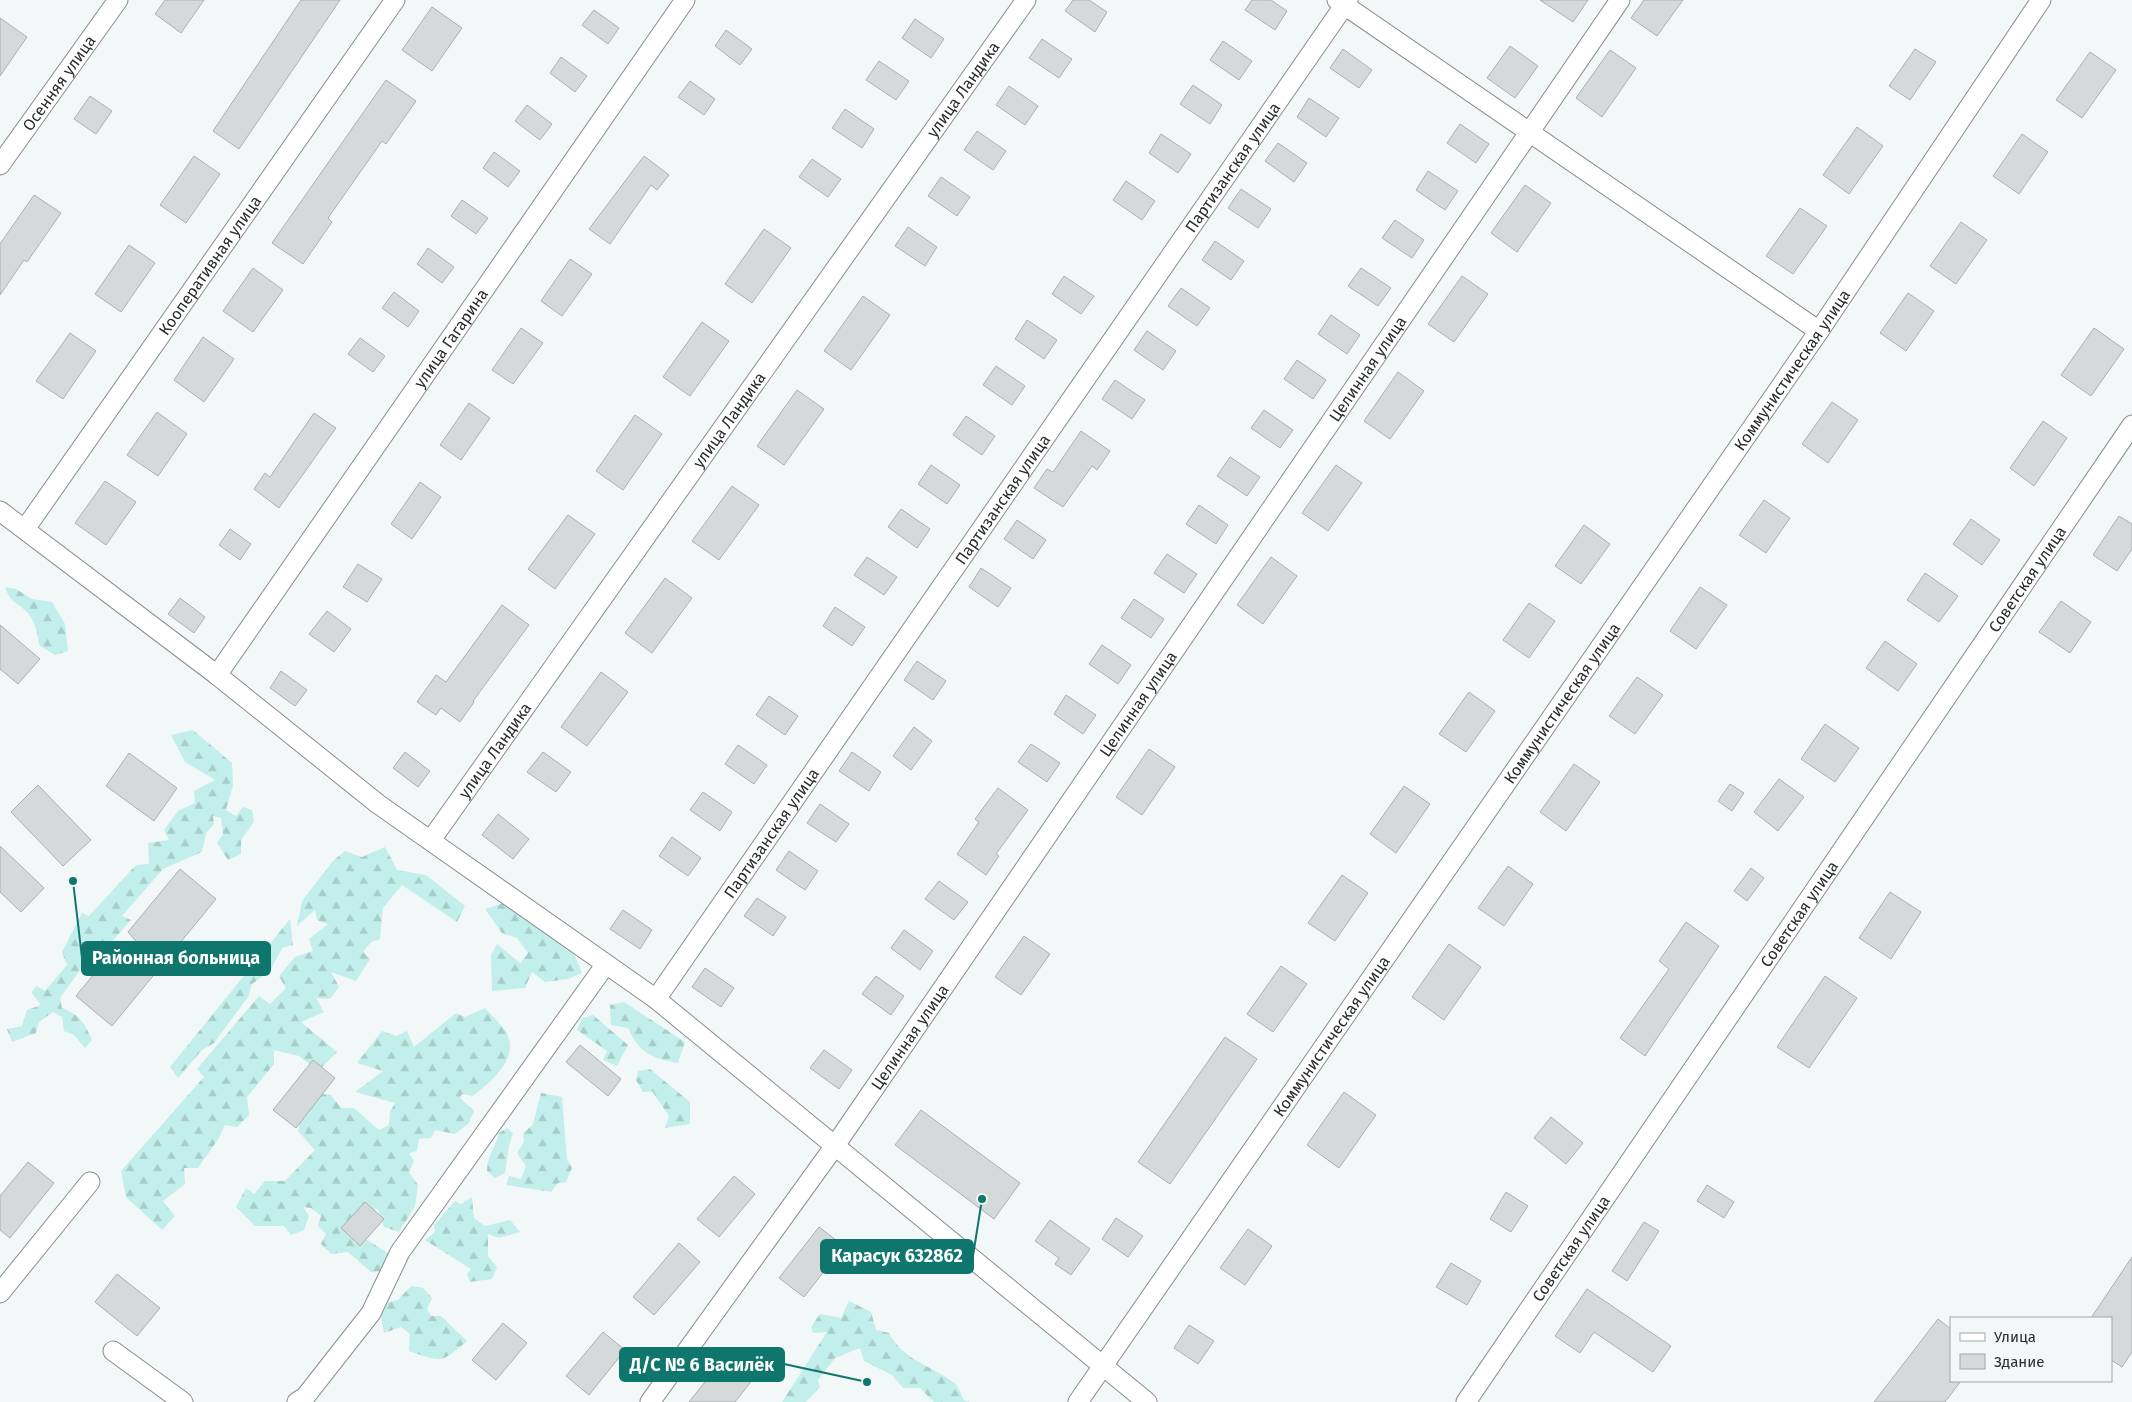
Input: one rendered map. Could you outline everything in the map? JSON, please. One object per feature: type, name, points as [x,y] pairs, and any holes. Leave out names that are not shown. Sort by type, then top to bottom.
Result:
[{"type":"street","name":"Осенняя улица","points":[[0,165],[118,0]]},
{"type":"street","name":"Кооперативная улица","points":[[25,530],[395,0]]},
{"type":"street","name":"улица Гагарина","points":[[217,675],[685,0]]},
{"type":"street","name":"улица Ландика","points":[[431,840],[1026,0]]},
{"type":"street","name":"Целинная улица","points":[[650,1402],[834,1147],[1620,0]]},
{"type":"street","name":"Коммунистическая улица","points":[[1078,1402],[1819,331],[2041,0]]},
{"type":"street","points":[[1343,2],[1819,331]]},
{"type":"street","name":"Партизанская улица","points":[[656,1000],[1343,2]]},
{"type":"street","name":"Советская улица","points":[[1466,1402],[2132,425]]},
{"type":"street","points":[[0,511],[217,675],[378,804],[656,1000],[1147,1402]]},
{"type":"street","points":[[297,1402],[305,1397],[371,1313],[400,1252],[606,964]]},
{"type":"street","points":[[0,1293],[90,1182]]},
{"type":"street","points":[[114,1351],[183,1402]]},
{"type":"green space","points":[[5,587],[16,589],[32,599],[52,602],[65,624],[68,651],[55,655],[39,645],[36,627],[32,619],[26,611],[11,599]]},
{"type":"green space","points":[[193,730],[232,763],[233,785],[226,810],[236,816],[243,807],[252,810],[254,822],[241,840],[241,854],[228,860],[217,843],[223,834],[221,818],[213,816],[214,824],[206,833],[202,852],[163,869],[122,916],[131,920],[101,954],[91,955],[60,998],[62,1008],[77,1016],[84,1024],[92,1040],[85,1048],[74,1035],[64,1031],[62,1017],[53,1012],[39,1022],[36,1033],[12,1042],[7,1029],[22,1026],[27,1010],[41,1005],[31,992],[37,986],[45,991],[67,965],[62,952],[82,913],[89,916],[136,865],[149,864],[148,843],[169,840],[164,830],[178,811],[195,803],[194,791],[215,780],[185,762],[171,735]]},
{"type":"green space","points":[[385,847],[397,870],[426,875],[465,906],[457,922],[402,885],[383,908],[380,939],[371,942],[363,952],[370,959],[356,981],[331,972],[339,987],[330,999],[316,998],[324,1012],[301,1022],[337,1052],[318,1071],[299,1056],[274,1050],[274,1064],[247,1097],[249,1115],[237,1127],[225,1125],[219,1138],[198,1168],[184,1168],[185,1184],[163,1201],[175,1216],[162,1230],[126,1197],[121,1171],[204,1077],[197,1069],[259,996],[270,1004],[286,988],[279,976],[295,957],[313,951],[309,939],[328,924],[317,920],[315,910],[297,926],[302,901],[333,861],[345,851],[362,857]]},
{"type":"green space","points":[[504,903],[572,948],[582,973],[568,979],[545,982],[532,972],[525,988],[492,991],[491,955],[497,944],[520,963],[528,953],[517,938],[502,933],[485,909]]},
{"type":"green space","points":[[290,919],[293,945],[282,948],[270,971],[252,984],[248,997],[214,1043],[202,1050],[178,1078],[170,1067]]},
{"type":"green space","points":[[624,1002],[685,1042],[678,1063],[654,1057],[637,1044],[628,1028],[611,1025],[610,1005]]},
{"type":"green space","points":[[485,1008],[506,1032],[510,1041],[510,1051],[502,1068],[488,1084],[473,1096],[462,1094],[460,1098],[474,1111],[469,1123],[455,1134],[435,1130],[431,1138],[419,1139],[417,1151],[409,1153],[414,1161],[409,1172],[418,1185],[415,1206],[399,1232],[384,1227],[378,1209],[361,1211],[350,1231],[355,1243],[366,1239],[389,1254],[384,1271],[371,1272],[348,1252],[331,1254],[321,1244],[326,1234],[318,1226],[321,1216],[311,1208],[303,1207],[309,1216],[304,1230],[291,1235],[284,1226],[255,1226],[236,1207],[246,1188],[254,1194],[265,1181],[285,1181],[315,1150],[298,1131],[308,1092],[331,1095],[341,1108],[354,1108],[379,1130],[389,1125],[390,1112],[395,1103],[355,1092],[383,1071],[357,1063],[382,1031],[396,1036],[407,1031],[414,1047],[456,1013],[465,1017]]},
{"type":"green space","points":[[593,1015],[628,1045],[617,1066],[603,1060],[607,1051],[577,1030],[582,1018]]},
{"type":"green space","points":[[650,1069],[690,1102],[690,1124],[665,1128],[669,1116],[652,1091],[643,1092],[636,1080],[638,1071]]},
{"type":"green space","points":[[541,1093],[562,1097],[567,1159],[572,1168],[566,1182],[558,1183],[551,1192],[506,1185],[509,1176],[521,1179],[526,1166],[517,1153],[524,1142],[523,1134],[533,1124]]},
{"type":"green space","points":[[507,1128],[513,1133],[505,1173],[495,1178],[487,1171],[488,1161],[499,1133]]},
{"type":"green space","points":[[472,1197],[474,1218],[485,1226],[510,1220],[520,1232],[499,1238],[488,1234],[488,1256],[497,1267],[492,1279],[470,1282],[467,1274],[471,1269],[425,1240],[435,1232],[434,1225],[455,1201],[461,1204]]},
{"type":"green space","points":[[411,1286],[423,1288],[432,1298],[427,1309],[431,1316],[441,1316],[467,1341],[451,1354],[435,1359],[409,1351],[410,1334],[401,1327],[384,1333],[380,1312],[386,1303],[398,1300]]},
{"type":"green space","points":[[849,1301],[871,1312],[876,1330],[889,1333],[902,1350],[918,1362],[954,1383],[964,1400],[970,1402],[934,1402],[920,1388],[903,1388],[892,1375],[864,1361],[860,1348],[835,1358],[818,1380],[820,1387],[806,1402],[782,1402],[827,1332],[813,1333],[811,1327],[820,1314],[841,1318]]},
{"type":"building","points":[[165,0],[204,0],[181,33],[155,14]]},
{"type":"building","points":[[301,0],[340,0],[239,149],[213,131]]},
{"type":"building","points":[[1073,0],[1089,0],[1107,12],[1095,32],[1065,11]]},
{"type":"building","points":[[1252,0],[1271,0],[1287,11],[1275,30],[1245,10]]},
{"type":"building","points":[[1540,0],[1588,0],[1573,22]]},
{"type":"building","points":[[1644,0],[1683,0],[1657,36],[1631,18]]},
{"type":"building","points":[[432,7],[462,28],[432,71],[402,50]]},
{"type":"building","points":[[594,10],[619,28],[608,44],[582,25]]},
{"type":"building","points":[[0,18],[27,37],[0,76]]},
{"type":"building","points":[[915,19],[944,39],[931,58],[902,38]]},
{"type":"building","points":[[726,30],[752,49],[740,65],[715,46]]},
{"type":"building","points":[[1042,39],[1072,59],[1059,78],[1029,58]]},
{"type":"building","points":[[1223,41],[1252,61],[1239,80],[1210,60]]},
{"type":"building","points":[[1510,46],[1538,66],[1515,98],[1487,78]]},
{"type":"building","points":[[1343,49],[1372,70],[1359,88],[1330,68]]},
{"type":"building","points":[[1915,49],[1936,62],[1910,100],[1889,86]]},
{"type":"building","points":[[1610,50],[1636,68],[1602,117],[1576,98]]},
{"type":"building","points":[[2090,52],[2116,70],[2082,118],[2056,100]]},
{"type":"building","points":[[561,57],[587,76],[575,92],[550,73]]},
{"type":"building","points":[[879,61],[909,81],[896,100],[866,80]]},
{"type":"building","points":[[386,80],[416,101],[386,144],[382,141],[328,218],[332,222],[303,264],[272,243]]},
{"type":"building","points":[[690,81],[715,99],[704,115],[678,97]]},
{"type":"building","points":[[1193,85],[1222,105],[1210,124],[1180,104]]},
{"type":"building","points":[[1009,86],[1038,106],[1025,125],[996,105]]},
{"type":"building","points":[[90,96],[112,111],[96,134],[74,119]]},
{"type":"building","points":[[1309,98],[1339,118],[1326,137],[1297,117]]},
{"type":"building","points":[[527,105],[552,124],[540,140],[515,121]]},
{"type":"building","points":[[845,109],[874,129],[862,148],[832,128]]},
{"type":"building","points":[[1460,124],[1489,144],[1476,163],[1447,143]]},
{"type":"building","points":[[1857,127],[1883,146],[1849,194],[1823,175]]},
{"type":"building","points":[[977,131],[1006,151],[993,170],[964,150]]},
{"type":"building","points":[[1161,134],[1191,154],[1178,173],[1149,153]]},
{"type":"building","points":[[2022,134],[2048,152],[2019,194],[1993,176]]},
{"type":"building","points":[[1278,143],[1307,163],[1294,182],[1265,161]]},
{"type":"building","points":[[494,152],[520,171],[508,187],[483,168]]},
{"type":"building","points":[[194,156],[220,174],[186,223],[160,205]]},
{"type":"building","points":[[644,156],[669,175],[657,190],[651,185],[610,244],[589,229]]},
{"type":"building","points":[[812,159],[841,179],[828,197],[799,177]]},
{"type":"building","points":[[1428,171],[1458,191],[1445,210],[1416,190]]},
{"type":"building","points":[[941,177],[970,197],[957,216],[928,196]]},
{"type":"building","points":[[1126,181],[1155,201],[1142,220],[1113,200]]},
{"type":"building","points":[[1525,185],[1551,203],[1517,252],[1491,233]]},
{"type":"building","points":[[1241,189],[1271,209],[1258,228],[1228,208]]},
{"type":"building","points":[[34,195],[61,213],[27,262],[24,260],[0,295],[0,244]]},
{"type":"building","points":[[462,200],[488,218],[476,234],[451,216]]},
{"type":"building","points":[[1800,208],[1827,226],[1793,274],[1766,256]]},
{"type":"building","points":[[1395,220],[1424,240],[1412,258],[1382,238]]},
{"type":"building","points":[[1961,222],[1987,240],[1956,284],[1930,266]]},
{"type":"building","points":[[908,227],[937,247],[925,266],[895,246]]},
{"type":"building","points":[[764,229],[791,248],[752,303],[725,284]]},
{"type":"building","points":[[1215,241],[1244,261],[1231,280],[1202,260]]},
{"type":"building","points":[[129,245],[155,263],[121,312],[95,294]]},
{"type":"building","points":[[428,248],[454,267],[442,283],[417,264]]},
{"type":"building","points":[[570,259],[592,274],[562,316],[541,301]]},
{"type":"building","points":[[253,268],[283,290],[253,332],[223,311]]},
{"type":"building","points":[[1361,268],[1391,288],[1378,306],[1348,286]]},
{"type":"building","points":[[1064,276],[1094,296],[1081,314],[1052,294]]},
{"type":"building","points":[[1462,276],[1488,294],[1454,342],[1428,324]]},
{"type":"building","points":[[1181,288],[1210,308],[1197,326],[1168,306]]},
{"type":"building","points":[[394,292],[419,311],[408,327],[382,308]]},
{"type":"building","points":[[1908,293],[1934,311],[1906,351],[1880,333]]},
{"type":"building","points":[[863,296],[890,315],[851,370],[824,351]]},
{"type":"building","points":[[1331,315],[1360,335],[1347,354],[1318,334]]},
{"type":"building","points":[[1027,320],[1057,340],[1044,359],[1015,339]]},
{"type":"building","points":[[702,322],[729,341],[690,396],[663,377]]},
{"type":"building","points":[[521,328],[543,343],[513,384],[492,370]]},
{"type":"building","points":[[2094,328],[2124,349],[2091,396],[2061,375]]},
{"type":"building","points":[[1147,331],[1176,351],[1163,370],[1134,350]]},
{"type":"building","points":[[70,333],[96,351],[63,399],[36,381]]},
{"type":"building","points":[[203,337],[234,359],[204,402],[174,380]]},
{"type":"building","points":[[360,338],[385,356],[373,372],[348,354]]},
{"type":"building","points":[[1297,360],[1326,380],[1313,399],[1284,379]]},
{"type":"building","points":[[996,366],[1025,386],[1012,405],[983,385]]},
{"type":"building","points":[[1398,372],[1424,391],[1390,439],[1364,421]]},
{"type":"building","points":[[1115,380],[1145,400],[1132,419],[1102,399]]},
{"type":"building","points":[[797,390],[824,409],[784,465],[757,446]]},
{"type":"building","points":[[1832,402],[1858,420],[1828,463],[1802,444]]},
{"type":"building","points":[[469,403],[490,418],[461,460],[440,445]]},
{"type":"building","points":[[1264,410],[1293,430],[1280,448],[1251,428]]},
{"type":"building","points":[[157,412],[187,434],[158,476],[127,455]]},
{"type":"building","points":[[314,413],[336,428],[279,508],[254,489],[265,473],[270,477]]},
{"type":"building","points":[[635,415],[662,434],[623,490],[596,471]]},
{"type":"building","points":[[966,416],[995,436],[982,455],[953,435]]},
{"type":"building","points":[[2043,421],[2067,438],[2034,486],[2010,468]]},
{"type":"building","points":[[1081,431],[1110,451],[1097,470],[1092,466],[1063,507],[1034,488],[1047,469],[1053,472]]},
{"type":"building","points":[[1230,457],[1260,477],[1247,496],[1217,476]]},
{"type":"building","points":[[931,465],[960,485],[947,504],[918,484]]},
{"type":"building","points":[[1336,465],[1362,483],[1328,531],[1302,513]]},
{"type":"building","points":[[105,481],[136,502],[106,545],[75,523]]},
{"type":"building","points":[[420,482],[441,497],[412,539],[391,524]]},
{"type":"building","points":[[732,486],[759,505],[719,560],[692,541]]},
{"type":"building","points":[[1764,500],[1790,518],[1766,553],[1739,535]]},
{"type":"building","points":[[1199,505],[1228,525],[1216,544],[1186,524]]},
{"type":"building","points":[[901,509],[930,529],[917,548],[888,527]]},
{"type":"building","points":[[568,515],[595,534],[555,589],[528,569]]},
{"type":"building","points":[[2119,516],[2132,524],[2132,549],[2117,571],[2093,555]]},
{"type":"building","points":[[1971,519],[2000,540],[1982,565],[1953,544]]},
{"type":"building","points":[[1017,520],[1046,540],[1033,559],[1004,539]]},
{"type":"building","points":[[1584,525],[1610,544],[1581,584],[1555,566]]},
{"type":"building","points":[[230,529],[251,544],[240,560],[219,545]]},
{"type":"building","points":[[1167,554],[1197,574],[1184,593],[1154,573]]},
{"type":"building","points":[[867,557],[897,577],[884,595],[854,575]]},
{"type":"building","points":[[1271,557],[1297,576],[1263,624],[1237,605]]},
{"type":"building","points":[[358,564],[382,579],[367,602],[343,587]]},
{"type":"building","points":[[981,568],[1011,588],[998,607],[969,587]]},
{"type":"building","points":[[1925,573],[1958,596],[1939,622],[1907,600]]},
{"type":"building","points":[[665,578],[692,598],[652,653],[625,633]]},
{"type":"building","points":[[1700,587],[1727,605],[1696,649],[1670,631]]},
{"type":"building","points":[[180,598],[205,617],[194,633],[168,614]]},
{"type":"building","points":[[1134,599],[1164,619],[1151,638],[1121,618]]},
{"type":"building","points":[[2061,601],[2091,622],[2070,653],[2039,632]]},
{"type":"building","points":[[1529,603],[1555,621],[1529,658],[1503,640]]},
{"type":"building","points":[[502,605],[529,625],[473,701],[460,722],[441,708],[436,715],[417,702],[436,675],[446,682]]},
{"type":"building","points":[[835,607],[865,627],[852,646],[823,626]]},
{"type":"building","points":[[327,611],[351,629],[334,652],[309,634]]},
{"type":"building","points":[[0,625],[40,659],[18,684],[0,669]]},
{"type":"building","points":[[1885,641],[1917,664],[1898,691],[1866,668]]},
{"type":"building","points":[[1102,645],[1131,665],[1118,684],[1089,664]]},
{"type":"building","points":[[917,661],[946,681],[933,700],[904,680]]},
{"type":"building","points":[[281,671],[307,690],[295,706],[270,688]]},
{"type":"building","points":[[601,672],[628,692],[587,746],[561,727]]},
{"type":"building","points":[[1637,677],[1663,695],[1635,734],[1609,716]]},
{"type":"building","points":[[1469,692],[1495,711],[1466,752],[1439,734]]},
{"type":"building","points":[[1066,695],[1096,715],[1083,734],[1054,714]]},
{"type":"building","points":[[769,696],[798,716],[785,735],[756,715]]},
{"type":"building","points":[[1825,724],[1859,748],[1835,782],[1801,759]]},
{"type":"building","points":[[914,727],[932,741],[911,770],[893,756]]},
{"type":"building","points":[[1031,744],[1060,763],[1047,782],[1018,762]]},
{"type":"building","points":[[738,745],[767,765],[754,784],[725,764]]},
{"type":"building","points":[[1149,749],[1175,767],[1142,815],[1116,797]]},
{"type":"building","points":[[405,752],[430,771],[418,787],[393,768]]},
{"type":"building","points":[[543,752],[571,772],[556,792],[527,772]]},
{"type":"building","points":[[852,752],[881,772],[869,791],[839,771]]},
{"type":"building","points":[[129,753],[177,788],[154,821],[106,786]]},
{"type":"building","points":[[1574,764],[1600,782],[1566,831],[1540,812]]},
{"type":"building","points":[[1779,779],[1804,797],[1778,831],[1754,812]]},
{"type":"building","points":[[1730,784],[1744,793],[1732,811],[1718,801]]},
{"type":"building","points":[[38,785],[91,840],[63,866],[11,812]]},
{"type":"building","points":[[1404,786],[1430,804],[1396,853],[1370,834]]},
{"type":"building","points":[[998,788],[1028,810],[996,854],[999,856],[986,875],[957,854],[979,822],[975,819]]},
{"type":"building","points":[[703,792],[732,812],[720,831],[690,810]]},
{"type":"building","points":[[820,804],[849,824],[836,842],[807,823]]},
{"type":"building","points":[[498,814],[529,839],[513,859],[482,835]]},
{"type":"building","points":[[672,837],[701,858],[688,876],[659,856]]},
{"type":"building","points":[[0,846],[44,888],[21,912],[0,892]]},
{"type":"building","points":[[789,851],[818,871],[805,890],[776,870]]},
{"type":"building","points":[[1508,866],[1533,884],[1504,926],[1478,908]]},
{"type":"building","points":[[1751,868],[1764,878],[1747,901],[1734,891]]},
{"type":"building","points":[[180,869],[216,899],[112,1026],[76,996],[112,952],[119,959],[136,941],[128,932]]},
{"type":"building","points":[[1342,875],[1368,893],[1335,941],[1308,923]]},
{"type":"building","points":[[939,881],[968,902],[954,920],[925,899]]},
{"type":"building","points":[[1890,892],[1921,912],[1891,959],[1859,938]]},
{"type":"building","points":[[757,898],[786,917],[773,936],[744,916]]},
{"type":"building","points":[[623,910],[652,930],[640,949],[610,929]]},
{"type":"building","points":[[1686,922],[1719,946],[1645,1056],[1620,1038],[1669,969],[1659,961]]},
{"type":"building","points":[[904,930],[933,951],[920,970],[891,948]]},
{"type":"building","points":[[1024,936],[1050,954],[1021,995],[995,977]]},
{"type":"building","points":[[1449,944],[1481,967],[1444,1020],[1412,997]]},
{"type":"building","points":[[1281,966],[1307,984],[1273,1032],[1247,1014]]},
{"type":"building","points":[[705,968],[734,988],[721,1007],[692,987]]},
{"type":"building","points":[[876,976],[904,996],[891,1015],[862,994]]},
{"type":"building","points":[[1825,976],[1857,998],[1809,1068],[1777,1047]]},
{"type":"building","points":[[1225,1037],[1257,1059],[1170,1184],[1138,1162]]},
{"type":"building","points":[[580,1045],[621,1079],[608,1096],[566,1062]]},
{"type":"building","points":[[824,1050],[852,1070],[839,1089],[810,1068]]},
{"type":"building","points":[[313,1060],[335,1078],[296,1128],[273,1110]]},
{"type":"building","points":[[1344,1092],[1376,1115],[1339,1168],[1307,1145]]},
{"type":"building","points":[[921,1110],[1020,1183],[994,1219],[895,1145]]},
{"type":"building","points":[[1551,1117],[1583,1143],[1566,1164],[1534,1138]]},
{"type":"building","points":[[28,1162],[54,1183],[10,1238],[0,1230],[0,1196]]},
{"type":"building","points":[[734,1176],[755,1194],[719,1237],[697,1219]]},
{"type":"building","points":[[1707,1185],[1734,1202],[1724,1218],[1697,1201]]},
{"type":"building","points":[[1506,1192],[1528,1206],[1511,1232],[1490,1219]]},
{"type":"building","points":[[365,1202],[384,1219],[360,1246],[341,1228]]},
{"type":"building","points":[[1116,1218],[1143,1236],[1128,1257],[1102,1239]]},
{"type":"building","points":[[1050,1220],[1090,1249],[1071,1275],[1055,1264],[1059,1258],[1035,1241]]},
{"type":"building","points":[[1644,1222],[1659,1231],[1627,1281],[1612,1271]]},
{"type":"building","points":[[819,1227],[844,1246],[804,1297],[779,1278]]},
{"type":"building","points":[[1248,1229],[1272,1246],[1245,1285],[1220,1268]]},
{"type":"building","points":[[679,1243],[700,1262],[654,1315],[633,1297]]},
{"type":"building","points":[[2132,1257],[2132,1352],[2122,1367],[2112,1361],[2112,1317],[2092,1317]]},
{"type":"building","points":[[1451,1263],[1481,1281],[1467,1305],[1436,1287]]},
{"type":"building","points":[[117,1274],[160,1308],[137,1336],[95,1302]]},
{"type":"building","points":[[1587,1289],[1671,1346],[1653,1372],[1594,1332],[1580,1353],[1555,1336]]},
{"type":"building","points":[[1938,1319],[1950,1328],[1950,1382],[1960,1382],[1945,1402],[1874,1402]]},
{"type":"building","points":[[503,1323],[527,1343],[496,1380],[472,1360]]},
{"type":"building","points":[[1189,1325],[1214,1341],[1198,1364],[1174,1348]]},
{"type":"building","points":[[603,1332],[625,1350],[589,1395],[566,1376]]},
{"type":"building","points":[[725,1357],[753,1379],[735,1402],[689,1402]]},
{"type":"place","name":"Районная больница","points":[[73,881]]},
{"type":"place","name":"Карасук 632862","points":[[982,1199]]},
{"type":"place","name":"Д/С № 6 Василёк","points":[[867,1382]]}]
